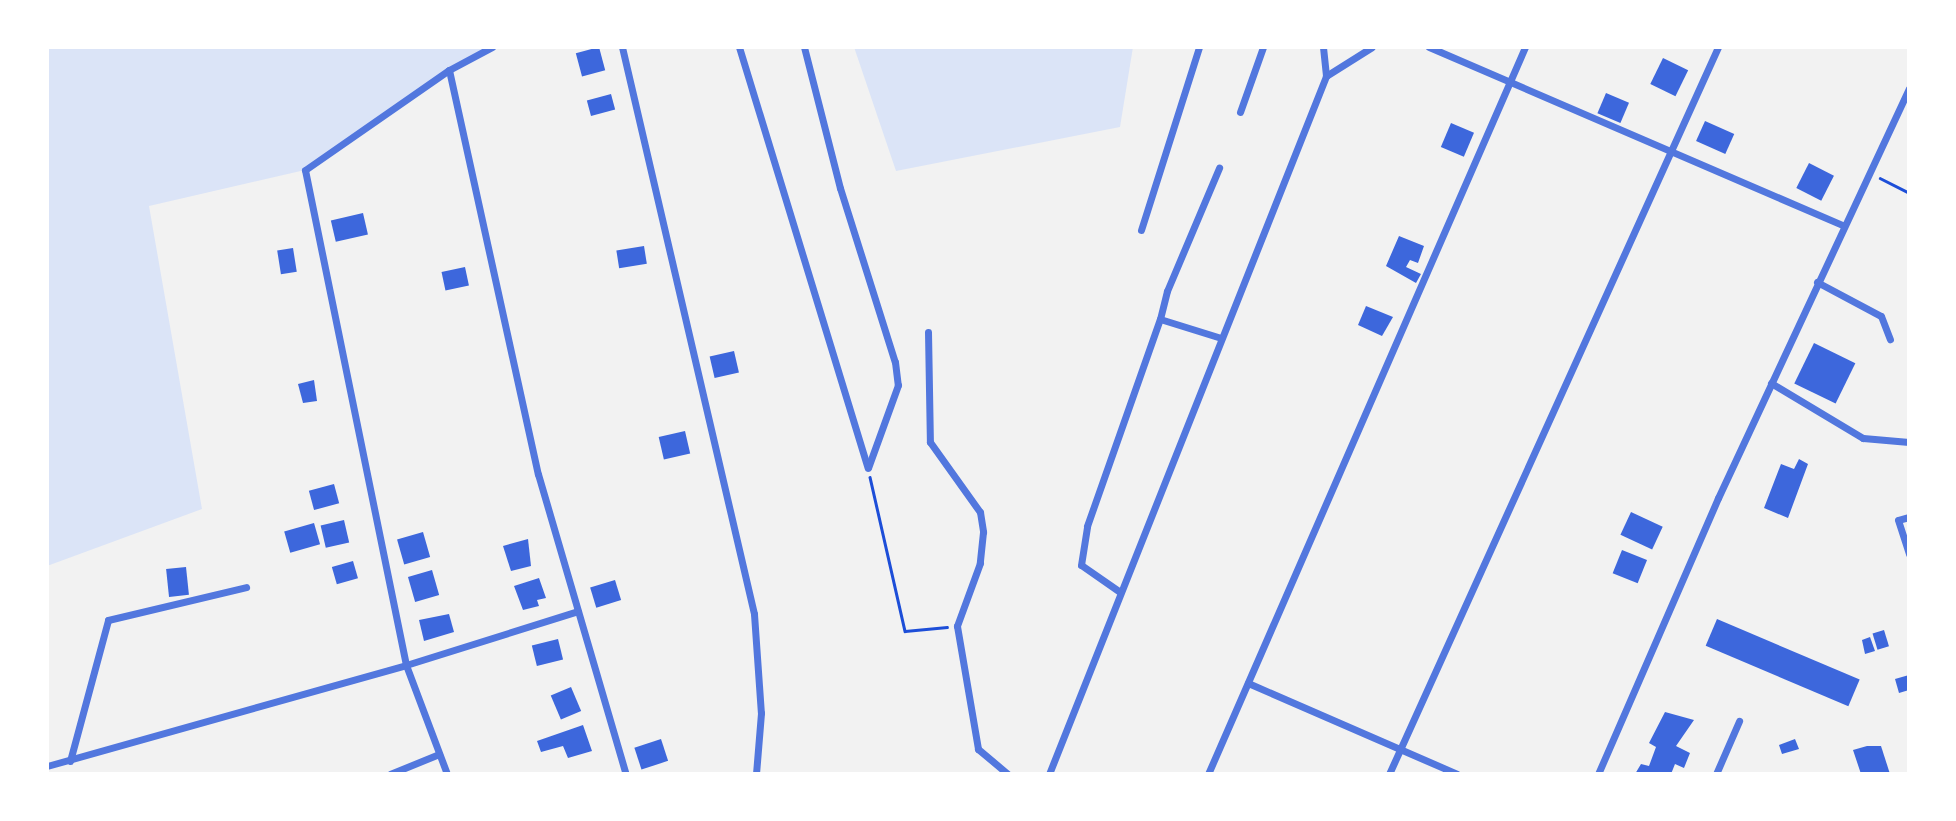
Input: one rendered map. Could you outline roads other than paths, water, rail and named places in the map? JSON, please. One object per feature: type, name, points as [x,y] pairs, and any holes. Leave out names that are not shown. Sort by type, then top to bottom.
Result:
[{"type":"street","points":[[447,774],[406,665],[305,170],[449,70],[492,47]]},
{"type":"street","points":[[622,47],[754,614],[761,712],[756,774]]},
{"type":"street","points":[[739,47],[868,468],[898,385],[895,362],[840,188],[804,47]]},
{"type":"street","points":[[1141,230],[1199,47]]},
{"type":"street","points":[[1240,112],[1263,47]]},
{"type":"street","points":[[1049,774],[1326,76],[1323,47]]},
{"type":"street","points":[[1326,76],[1372,47]]},
{"type":"street","points":[[1429,47],[1670,153],[1843,225]]},
{"type":"street","points":[[1208,774],[1525,47]]},
{"type":"street","points":[[1389,774],[1718,47]]},
{"type":"street","points":[[449,70],[538,474],[626,774]]},
{"type":"street","points":[[1598,774],[1770,383],[1909,88]]},
{"type":"street","points":[[1119,592],[1081,565],[1087,526],[1160,319],[1167,291],[1219,168]]},
{"type":"street","points":[[1817,282],[1881,316],[1890,339]]},
{"type":"street","points":[[1160,319],[1221,338]]},
{"type":"street","points":[[928,332],[930,442],[980,512],[984,532],[981,563],[957,626],[978,750],[1008,774]]},
{"type":"street","points":[[1770,383],[1863,438],[1909,442]]},
{"type":"street","points":[[1909,517],[1898,520],[1909,554]]},
{"type":"street","points":[[70,761],[108,620],[246,587]]},
{"type":"street","points":[[47,766],[406,665],[578,611]]},
{"type":"street","points":[[1248,683],[1457,774]]},
{"type":"street","points":[[1716,774],[1739,721]]},
{"type":"street","points":[[390,774],[439,754]]}]
